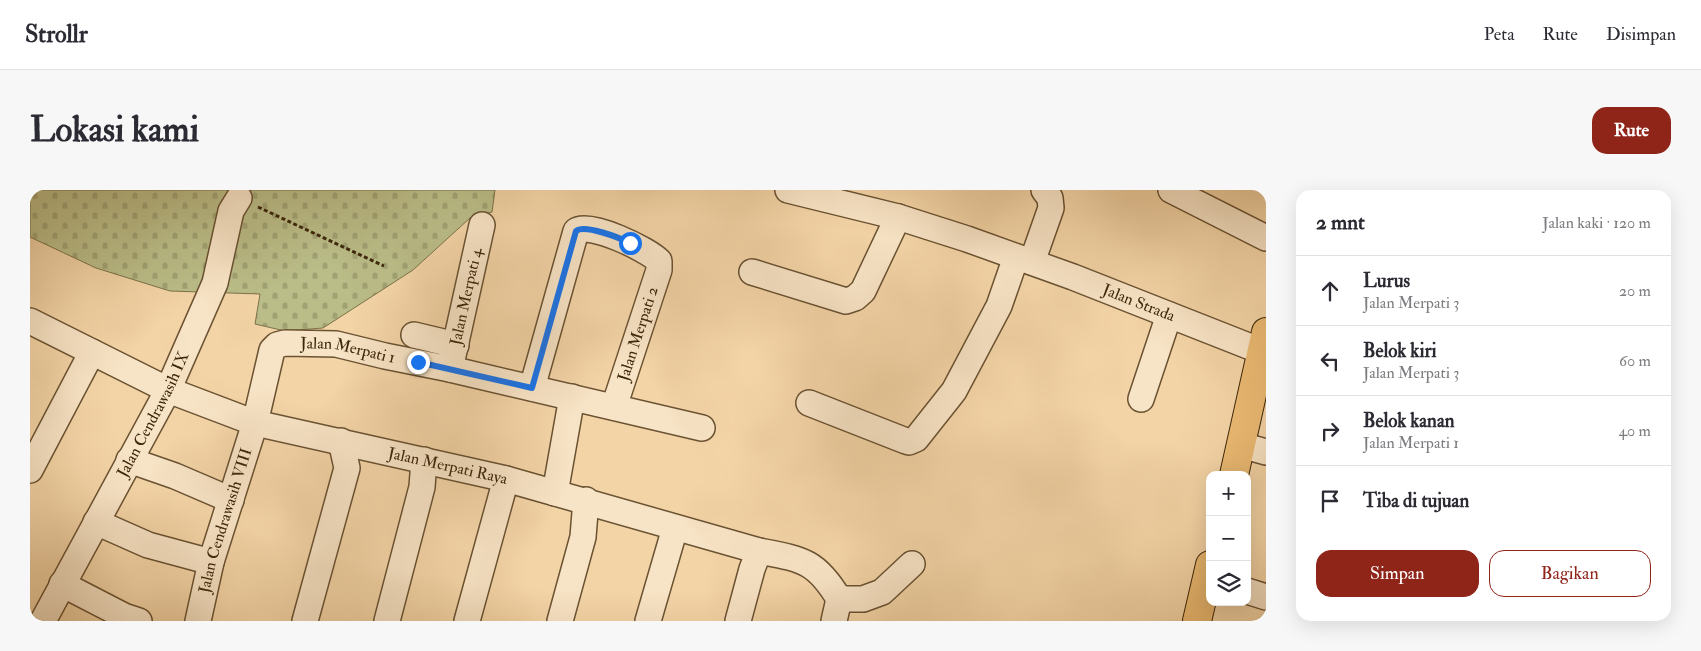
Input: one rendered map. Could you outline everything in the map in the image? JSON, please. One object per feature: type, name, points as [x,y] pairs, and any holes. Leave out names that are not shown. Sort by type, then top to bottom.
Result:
[{"type":"main road","points":[[1237,471],[1253,448],[1263,342]]},
{"type":"main road","points":[[1197,621],[1206,586]]},
{"type":"street","name":"Jalan Strada","points":[[788,190],[898,216],[1073,276],[1169,315],[1263,342]]},
{"type":"street","points":[[809,403],[906,441],[909,442],[916,439],[954,391],[1051,208],[1050,198],[1044,190]]},
{"type":"street","points":[[1171,190],[1266,238]]},
{"type":"street","name":"Jalan Cendrawasih IX","points":[[43,621],[168,390],[204,304],[215,283],[231,211],[239,198]]},
{"type":"street","points":[[752,272],[846,301],[855,298],[863,291],[898,216]]},
{"type":"street","name":"Jalan Merpati 4","points":[[450,368],[482,225]]},
{"type":"street","name":"Jalan Merpati 2","points":[[532,388],[576,231],[583,228],[617,237],[654,256],[659,261],[659,270],[614,407]]},
{"type":"street","points":[[1141,399],[1169,315]]},
{"type":"street","name":"Jalan Merpati Raya","points":[[30,322],[168,390],[255,423],[506,479],[586,500],[675,528],[759,551],[795,558],[814,567],[828,581],[836,610]]},
{"type":"street","points":[[414,335],[456,344]]},
{"type":"street","name":"Jalan Merpati 1","points":[[255,423],[272,350],[277,345],[286,343],[336,344],[385,356],[450,368],[702,428]]},
{"type":"street","points":[[30,470],[92,352]]},
{"type":"street","points":[[555,493],[572,397]]},
{"type":"street","name":"Jalan Cendrawasih VIII","points":[[198,621],[211,562],[255,423]]},
{"type":"street","points":[[305,621],[347,468],[341,441]]},
{"type":"street","points":[[129,460],[175,476],[231,500]]},
{"type":"street","points":[[387,621],[422,487],[424,460]]},
{"type":"street","points":[[467,621],[506,479]]},
{"type":"street","points":[[560,621],[583,537],[586,500]]},
{"type":"street","points":[[96,522],[148,545],[211,562]]},
{"type":"street","points":[[648,621],[675,528]]},
{"type":"street","points":[[738,621],[752,569],[759,551]]},
{"type":"street","points":[[836,610],[882,592],[912,564]]},
{"type":"street","points":[[62,584],[124,616],[139,621]]},
{"type":"street","points":[[1251,592],[1266,597]]},
{"type":"path","points":[[239,198],[384,266]]},
{"type":"green space","points":[[30,190],[495,190],[492,212],[470,218],[413,270],[323,328],[285,331],[255,324],[260,294],[170,291],[96,268],[30,237]]},
{"type":"route","points":[[418,362],[532,388],[576,231],[583,228],[617,237],[630,243]]}]
